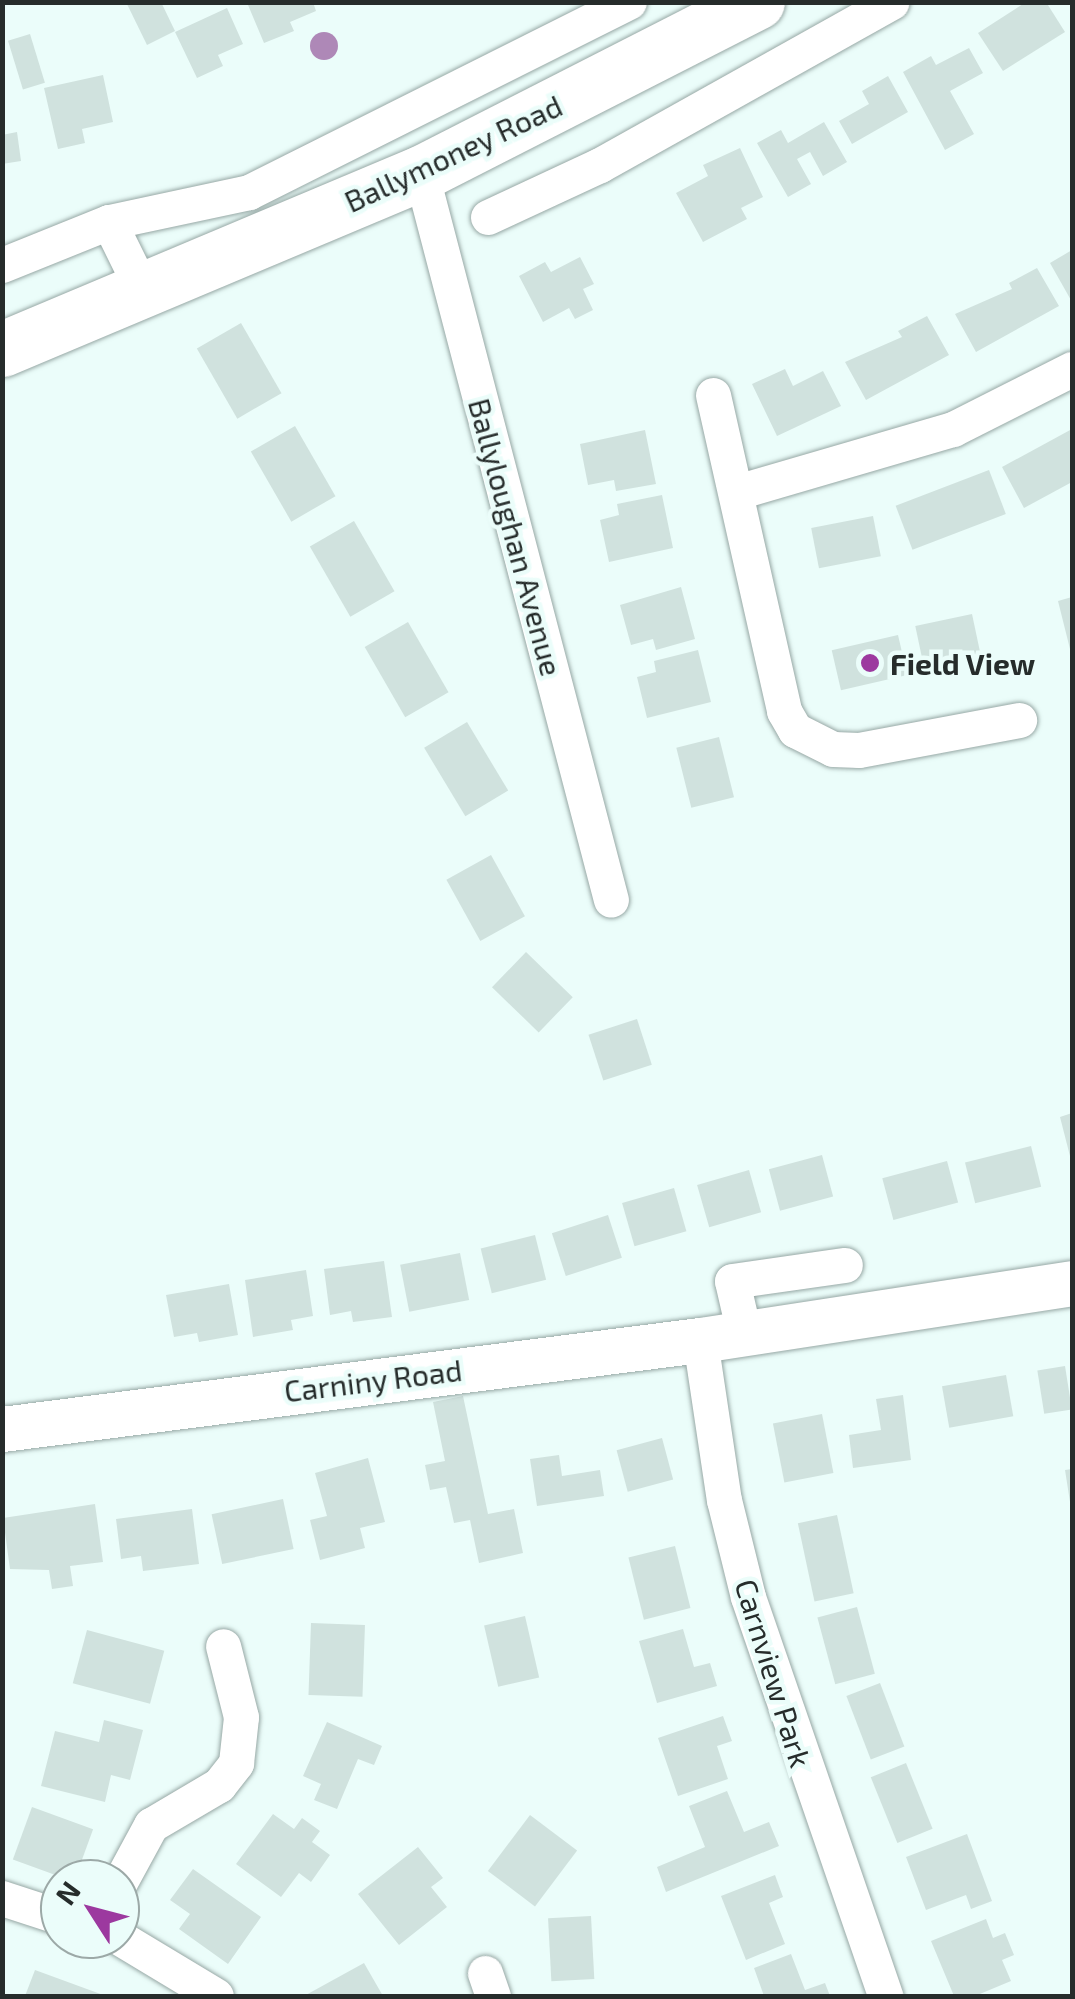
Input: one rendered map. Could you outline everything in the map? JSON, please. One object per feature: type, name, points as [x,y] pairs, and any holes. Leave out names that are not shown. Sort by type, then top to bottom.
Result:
[{"type":"main road","name":"Ballymoney Road","points":[[2,349],[422,173],[757,2]]},
{"type":"street","name":"Ballymoney Road","points":[[2,266],[110,222],[249,192],[630,2]]},
{"type":"street","points":[[488,217],[600,164],[892,2]]},
{"type":"street","name":"Ballyloughan Avenue","points":[[422,173],[611,900]]},
{"type":"street","points":[[110,222],[143,291]]},
{"type":"street","points":[[737,492],[953,429],[1072,368]]},
{"type":"street","points":[[714,395],[784,710],[798,734],[833,749],[859,750],[1019,720]]},
{"type":"street","points":[[744,1333],[732,1281],[846,1265]]},
{"type":"street","name":"Carniny Road","points":[[2,1429],[700,1340],[1072,1283]]},
{"type":"street","name":"Carnview Park","points":[[700,1340],[724,1500],[748,1597],[775,1692],[885,1996]]},
{"type":"street","points":[[133,1859],[151,1825],[220,1784],[236,1763],[241,1717],[223,1646]]},
{"type":"street","points":[[2,1898],[40,1910]]},
{"type":"street","points":[[140,1950],[216,1996]]},
{"type":"building","points":[[126,2],[161,2],[175,31],[147,45]]},
{"type":"building","points":[[313,2],[316,11],[290,22],[294,31],[264,43],[248,5]]},
{"type":"building","points":[[1026,2],[1046,2],[1065,32],[1003,71],[978,33]]},
{"type":"building","points":[[227,8],[243,44],[218,55],[223,66],[197,78],[175,32]]},
{"type":"building","points":[[30,34],[45,83],[23,89],[8,41]]},
{"type":"building","points":[[969,48],[983,73],[950,91],[974,134],[945,150],[903,72],[931,56],[936,65]]},
{"type":"building","points":[[103,75],[113,122],[82,129],[85,143],[58,149],[44,88]]},
{"type":"building","points":[[888,76],[908,112],[852,144],[839,121],[869,104],[862,91]]},
{"type":"building","points":[[824,122],[847,162],[823,176],[810,152],[797,159],[811,184],[788,197],[757,143],[781,130],[788,143]]},
{"type":"building","points":[[17,132],[21,161],[2,164],[2,135]]},
{"type":"building","points":[[740,148],[763,197],[741,208],[747,219],[703,242],[676,193],[708,176],[703,165]]},
{"type":"building","points":[[1072,250],[1072,302],[1050,263]]},
{"type":"building","points":[[580,257],[594,284],[583,289],[593,310],[575,319],[569,308],[543,322],[519,276],[545,262],[551,272]]},
{"type":"building","points":[[1037,268],[1059,306],[976,352],[955,314],[1012,289],[1009,283]]},
{"type":"building","points":[[927,316],[949,355],[866,400],[845,362],[902,337],[898,331]]},
{"type":"building","points":[[241,323],[282,393],[237,419],[197,348]]},
{"type":"building","points":[[785,369],[793,386],[823,371],[841,406],[777,436],[752,384]]},
{"type":"building","points":[[295,426],[336,496],[291,522],[251,452]]},
{"type":"building","points":[[1072,429],[1072,482],[1024,508],[1002,467]]},
{"type":"building","points":[[645,430],[656,484],[616,491],[614,480],[588,485],[580,444]]},
{"type":"building","points":[[989,470],[1006,514],[912,550],[896,506]]},
{"type":"building","points":[[662,495],[673,548],[609,562],[600,520],[619,515],[617,504]]},
{"type":"building","points":[[873,516],[881,556],[819,568],[811,528]]},
{"type":"building","points":[[354,521],[394,591],[350,617],[310,546]]},
{"type":"building","points":[[681,587],[695,639],[656,650],[653,639],[631,645],[620,605]]},
{"type":"building","points":[[1072,597],[1072,653],[1071,653],[1058,601]]},
{"type":"building","points":[[972,614],[980,653],[924,665],[915,626]]},
{"type":"building","points":[[408,622],[448,692],[405,717],[365,647]]},
{"type":"building","name":"Field View","points":[[898,635],[907,675],[841,690],[832,650]]},
{"type":"building","points":[[698,650],[711,702],[647,718],[637,677],[656,672],[654,661]]},
{"type":"building","points":[[467,722],[508,791],[465,816],[424,748]]},
{"type":"building","points":[[719,737],[734,797],[691,808],[676,748]]},
{"type":"building","points":[[491,855],[525,916],[480,941],[446,880]]},
{"type":"building","points":[[526,952],[573,997],[539,1032],[492,987]]},
{"type":"building","points":[[637,1019],[652,1065],[603,1080],[588,1035]]},
{"type":"building","points":[[1072,1113],[1072,1160],[1071,1160],[1060,1117]]},
{"type":"building","points":[[1031,1146],[1041,1187],[975,1203],[965,1162]]},
{"type":"building","points":[[822,1155],[833,1197],[780,1211],[769,1169]]},
{"type":"building","points":[[947,1161],[958,1203],[893,1220],[882,1178]]},
{"type":"building","points":[[749,1170],[761,1212],[709,1227],[697,1185]]},
{"type":"building","points":[[674,1188],[686,1231],[634,1246],[622,1203]]},
{"type":"building","points":[[608,1215],[622,1258],[566,1276],[552,1233]]},
{"type":"building","points":[[535,1235],[546,1280],[492,1293],[481,1249]]},
{"type":"building","points":[[460,1253],[469,1300],[409,1312],[400,1265]]},
{"type":"building","points":[[384,1261],[392,1317],[353,1322],[351,1311],[330,1315],[324,1269]]},
{"type":"building","points":[[306,1270],[313,1316],[291,1320],[293,1330],[253,1337],[245,1280]]},
{"type":"building","points":[[229,1284],[238,1335],[199,1342],[197,1333],[174,1337],[166,1295]]},
{"type":"building","points":[[1065,1366],[1072,1409],[1044,1414],[1037,1370]]},
{"type":"building","points":[[1006,1375],[1013,1416],[949,1428],[942,1386]]},
{"type":"building","points":[[903,1395],[911,1460],[853,1468],[849,1435],[881,1430],[876,1399]]},
{"type":"building","points":[[463,1396],[488,1514],[514,1509],[523,1553],[479,1563],[470,1520],[454,1523],[446,1487],[430,1490],[425,1465],[445,1461],[433,1402]]},
{"type":"building","points":[[822,1414],[833,1473],[784,1482],[773,1424]]},
{"type":"building","points":[[662,1438],[673,1480],[628,1492],[617,1450]]},
{"type":"building","points":[[559,1455],[562,1476],[600,1470],[604,1496],[537,1506],[530,1459]]},
{"type":"building","points":[[368,1458],[385,1522],[360,1528],[365,1548],[320,1560],[310,1520],[327,1516],[315,1473]]},
{"type":"building","points":[[1072,1469],[1072,1502],[1070,1502],[1065,1470]]},
{"type":"building","points":[[283,1499],[294,1549],[222,1564],[212,1514]]},
{"type":"building","points":[[95,1504],[103,1562],[70,1566],[73,1586],[52,1589],[49,1570],[10,1569],[3,1518]]},
{"type":"building","points":[[192,1509],[199,1564],[143,1571],[141,1556],[121,1559],[116,1519]]},
{"type":"building","points":[[837,1515],[854,1593],[815,1602],[798,1523]]},
{"type":"building","points":[[675,1546],[690,1608],[644,1620],[628,1558]]},
{"type":"building","points":[[857,1607],[875,1674],[835,1684],[817,1618]]},
{"type":"building","points":[[525,1616],[539,1677],[498,1687],[484,1625]]},
{"type":"building","points":[[311,1623],[365,1625],[362,1697],[308,1695]]},
{"type":"building","points":[[683,1629],[694,1667],[710,1663],[717,1686],[657,1703],[639,1641]]},
{"type":"building","points":[[87,1630],[164,1651],[150,1704],[73,1683]]},
{"type":"building","points":[[880,1683],[904,1746],[871,1759],[846,1696]]},
{"type":"building","points":[[723,1716],[732,1741],[717,1746],[728,1779],[678,1796],[658,1738]]},
{"type":"building","points":[[104,1720],[143,1730],[130,1780],[111,1775],[105,1802],[41,1786],[55,1731],[99,1742]]},
{"type":"building","points":[[327,1722],[382,1746],[374,1765],[358,1759],[337,1809],[314,1800],[321,1784],[303,1776]]},
{"type":"building","points":[[906,1763],[933,1829],[897,1843],[871,1777]]},
{"type":"building","points":[[727,1791],[744,1832],[769,1822],[779,1846],[666,1892],[657,1867],[705,1847],[689,1806]]},
{"type":"building","points":[[32,1807],[93,1829],[82,1859],[40,1859],[40,1870],[13,1860]]},
{"type":"building","points":[[273,1814],[294,1829],[302,1818],[320,1831],[312,1842],[330,1855],[311,1882],[299,1873],[281,1897],[236,1864]]},
{"type":"building","points":[[530,1815],[577,1851],[535,1906],[488,1871]]},
{"type":"building","points":[[967,1834],[992,1901],[971,1909],[966,1895],[926,1910],[906,1857]]},
{"type":"building","points":[[418,1847],[443,1878],[431,1887],[447,1907],[399,1945],[358,1894]]},
{"type":"building","points":[[193,1869],[261,1917],[228,1964],[179,1929],[190,1914],[170,1900]]},
{"type":"building","points":[[775,1875],[783,1897],[769,1903],[785,1944],[746,1960],[721,1896]]},
{"type":"building","points":[[591,1916],[594,1979],[551,1981],[548,1918]]},
{"type":"building","points":[[986,1919],[993,1938],[1005,1933],[1014,1955],[1002,1960],[1011,1981],[975,1996],[954,1996],[931,1941]]},
{"type":"building","points":[[791,1954],[805,1990],[825,1983],[830,1996],[764,1996],[754,1968]]},
{"type":"building","points":[[364,1963],[383,1996],[304,1996]]},
{"type":"building","points":[[35,1970],[106,1996],[25,1996]]},
{"type":"place","name":"Field View","points":[[870,663]]}]
